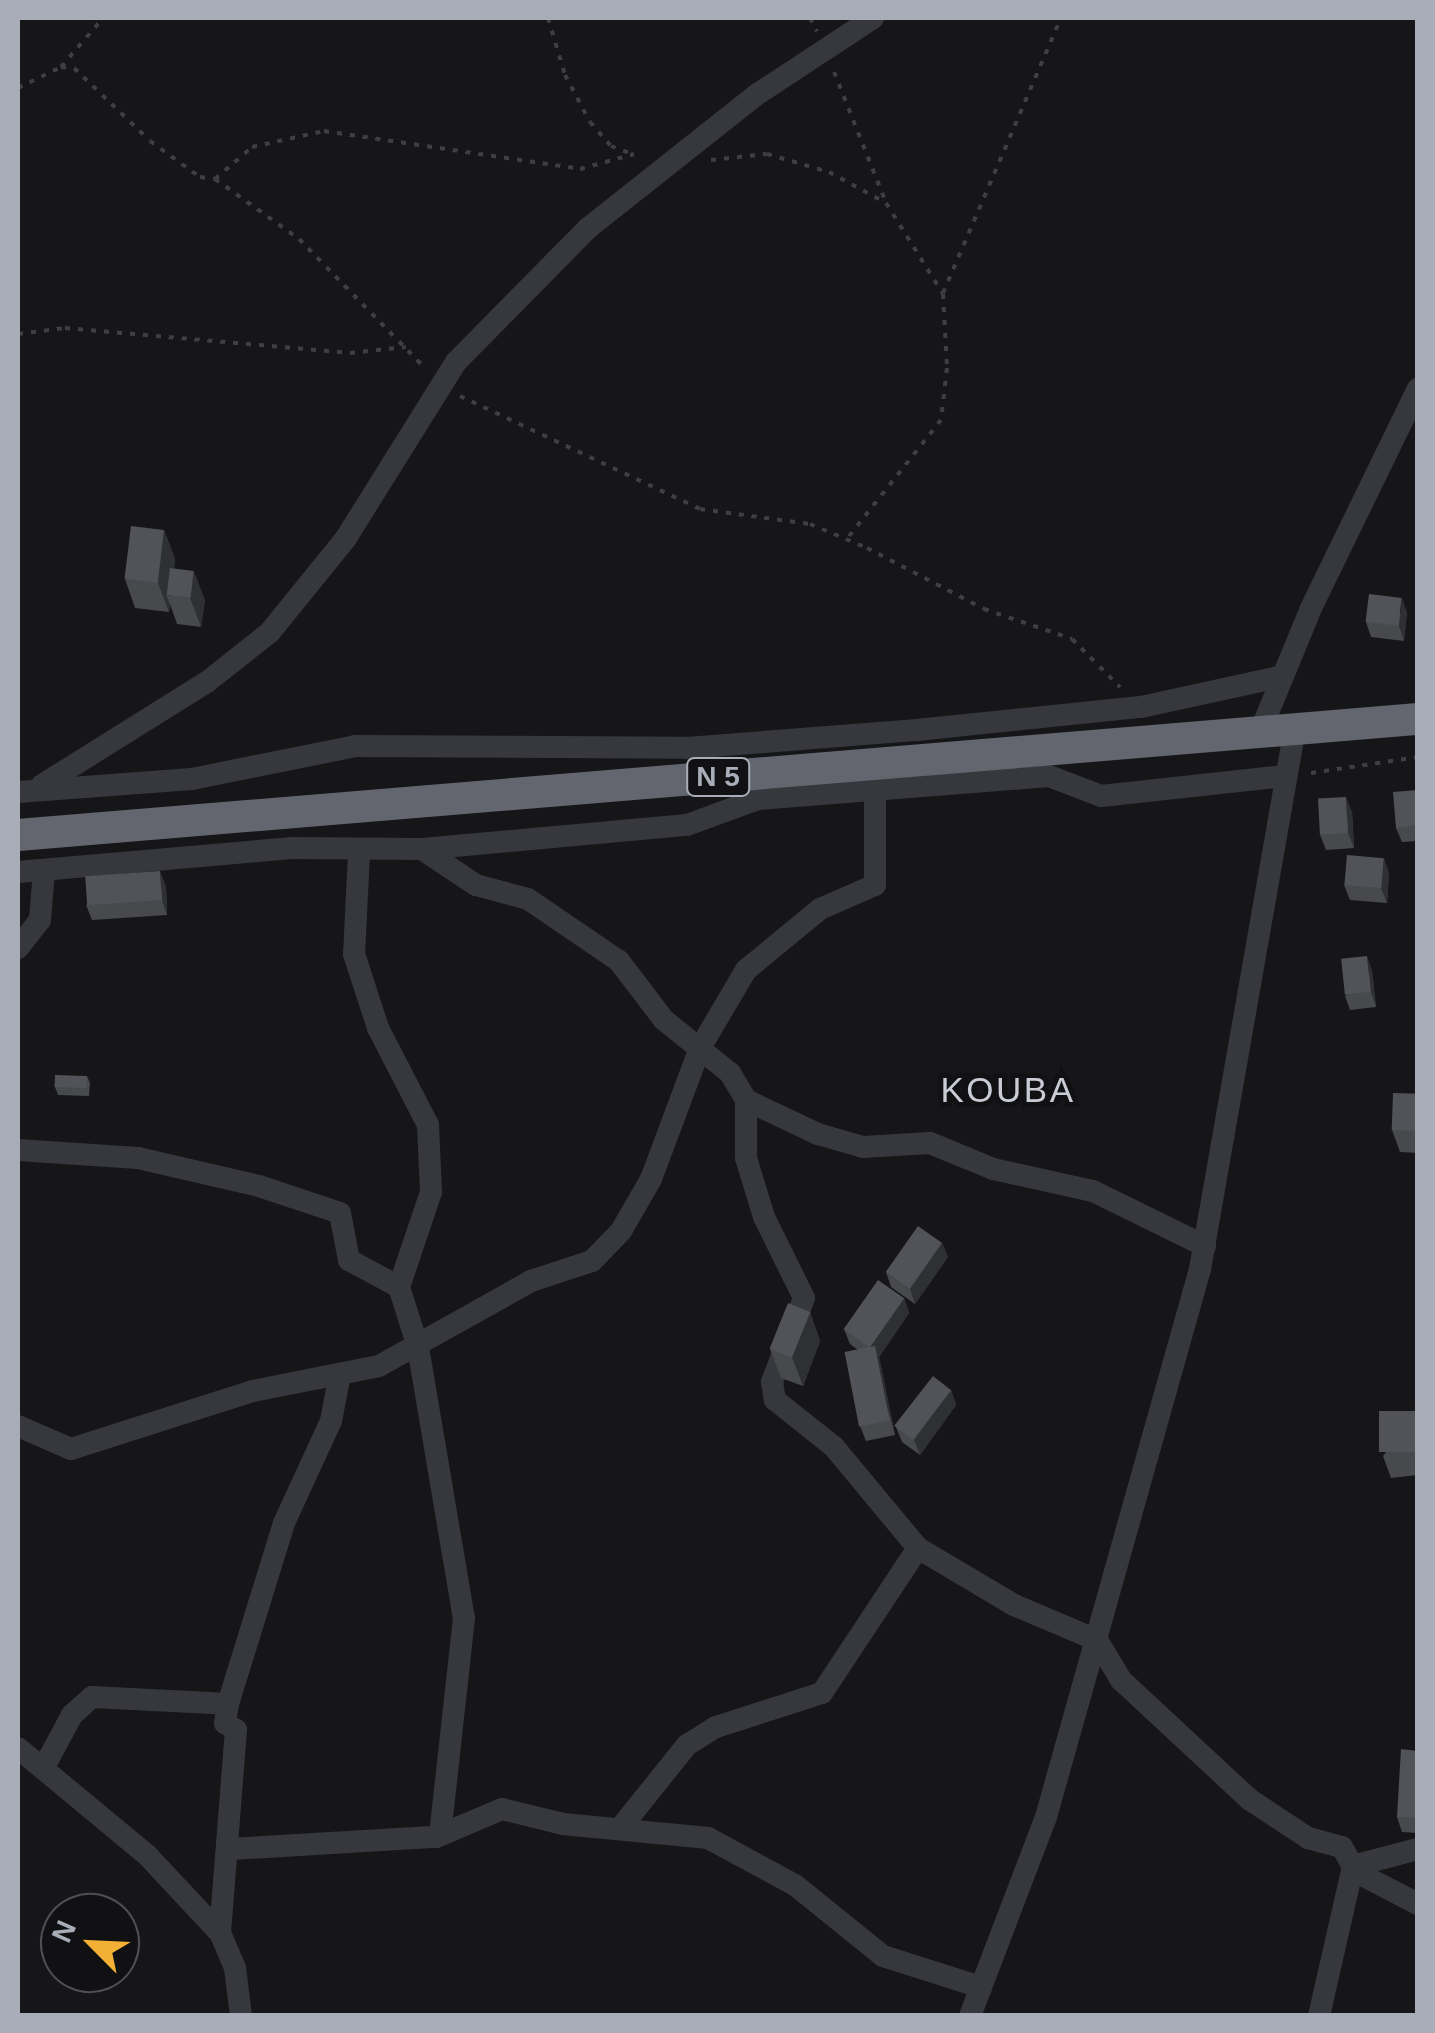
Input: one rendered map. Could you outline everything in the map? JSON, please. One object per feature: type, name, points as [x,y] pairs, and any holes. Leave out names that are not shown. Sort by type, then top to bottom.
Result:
[{"type":"highway","name":"N 5","points":[[18,834],[875,777],[1296,728],[1418,718]]},
{"type":"street","points":[[23,791],[193,692],[270,632],[313,587],[441,386],[586,228],[872,18]]},
{"type":"street","points":[[1260,732],[1418,389]]},
{"type":"street","points":[[23,791],[192,778],[354,746],[687,748],[1141,707],[1283,676]]},
{"type":"street","points":[[970,2016],[1046,1817],[1205,1246],[1296,728]]},
{"type":"street","points":[[18,872],[291,848],[360,853],[422,849],[687,824],[758,798],[875,777],[1048,776],[1101,796],[1286,776]]},
{"type":"street","points":[[18,1426],[71,1450],[253,1391],[379,1366],[530,1281],[592,1262],[620,1231],[651,1179],[700,1048],[746,970],[820,909],[875,885],[875,777]]},
{"type":"street","points":[[422,849],[476,885],[528,900],[619,960],[664,1020],[730,1073],[746,1100],[746,1158],[764,1218],[804,1298],[772,1382],[775,1400],[834,1447],[918,1548],[1014,1605],[1097,1640],[1121,1680],[1250,1799],[1308,1838],[1342,1847],[1353,1866],[1418,1904]]},
{"type":"street","points":[[360,853],[354,954],[378,1028],[428,1125],[430,1192],[399,1287],[418,1347],[464,1618],[440,1836]]},
{"type":"street","points":[[18,948],[40,920],[44,870]]},
{"type":"street","points":[[746,1100],[818,1134],[863,1147],[930,1143],[994,1169],[1093,1191],[1205,1246]]},
{"type":"street","points":[[18,1150],[138,1158],[259,1186],[340,1213],[349,1260],[399,1287]]},
{"type":"street","points":[[220,1933],[231,1849],[236,1730],[226,1723],[228,1704],[284,1523],[331,1420],[340,1374]]},
{"type":"street","points":[[622,1826],[687,1745],[716,1726],[822,1693],[918,1548]]},
{"type":"street","points":[[44,1767],[72,1714],[92,1698],[228,1704]]},
{"type":"street","points":[[18,1748],[147,1855],[220,1933],[235,1968],[240,2016]]},
{"type":"street","points":[[231,1849],[440,1836],[502,1808],[563,1824],[622,1826],[708,1838],[795,1885],[883,1956],[981,1987]]},
{"type":"street","points":[[1353,1866],[1418,1849]]},
{"type":"street","points":[[1319,2016],[1353,1866]]},
{"type":"path","points":[[18,88],[61,67],[103,18]]},
{"type":"path","points":[[810,18],[886,204],[943,294]]},
{"type":"path","points":[[846,540],[941,420],[947,368],[943,294],[1062,18]]},
{"type":"path","points":[[61,67],[74,68],[187,168],[215,179],[299,239],[441,386],[700,509],[810,524],[984,609],[1072,639],[1141,707]]},
{"type":"path","points":[[215,179],[252,148],[324,131],[580,169],[634,154]]},
{"type":"path","points":[[18,334],[65,328],[350,353],[406,347]]},
{"type":"path","points":[[1286,776],[1418,758]]},
{"type":"building","points":[[131,526],[164,530],[157,583],[125,579]]},
{"type":"building","points":[[170,568],[194,571],[191,598],[167,595]]},
{"type":"building","points":[[1369,594],[1402,598],[1398,626],[1366,622]]},
{"type":"building","points":[[1418,614],[1418,637],[1415,637]]},
{"type":"building","points":[[1418,790],[1418,825],[1396,828],[1393,792]]},
{"type":"building","points":[[1346,797],[1348,833],[1320,834],[1318,798]]},
{"type":"building","points":[[1347,855],[1384,858],[1381,888],[1344,885]]},
{"type":"building","points":[[160,871],[162,900],[87,905],[85,876]]},
{"type":"building","points":[[1367,956],[1371,992],[1345,995],[1341,959]]},
{"type":"building","points":[[55,1075],[87,1076],[87,1088],[55,1087]]},
{"type":"building","points":[[1393,1093],[1418,1094],[1417,1131],[1392,1130]]},
{"type":"building","points":[[918,1226],[942,1243],[910,1289],[886,1272]]},
{"type":"building","points":[[878,1280],[904,1298],[870,1348],[844,1329]]},
{"type":"building","points":[[788,1303],[810,1312],[792,1357],[770,1348]]},
{"type":"building","points":[[875,1346],[890,1421],[859,1427],[845,1352]]},
{"type":"building","points":[[933,1376],[951,1390],[912,1440],[894,1426]]},
{"type":"building","points":[[1379,1411],[1418,1411],[1418,1452],[1379,1452]]},
{"type":"building","points":[[1401,1749],[1418,1751],[1418,1818],[1397,1817]]},
{"type":"district","name":"KOUBA","points":[[1008,1090]]}]
